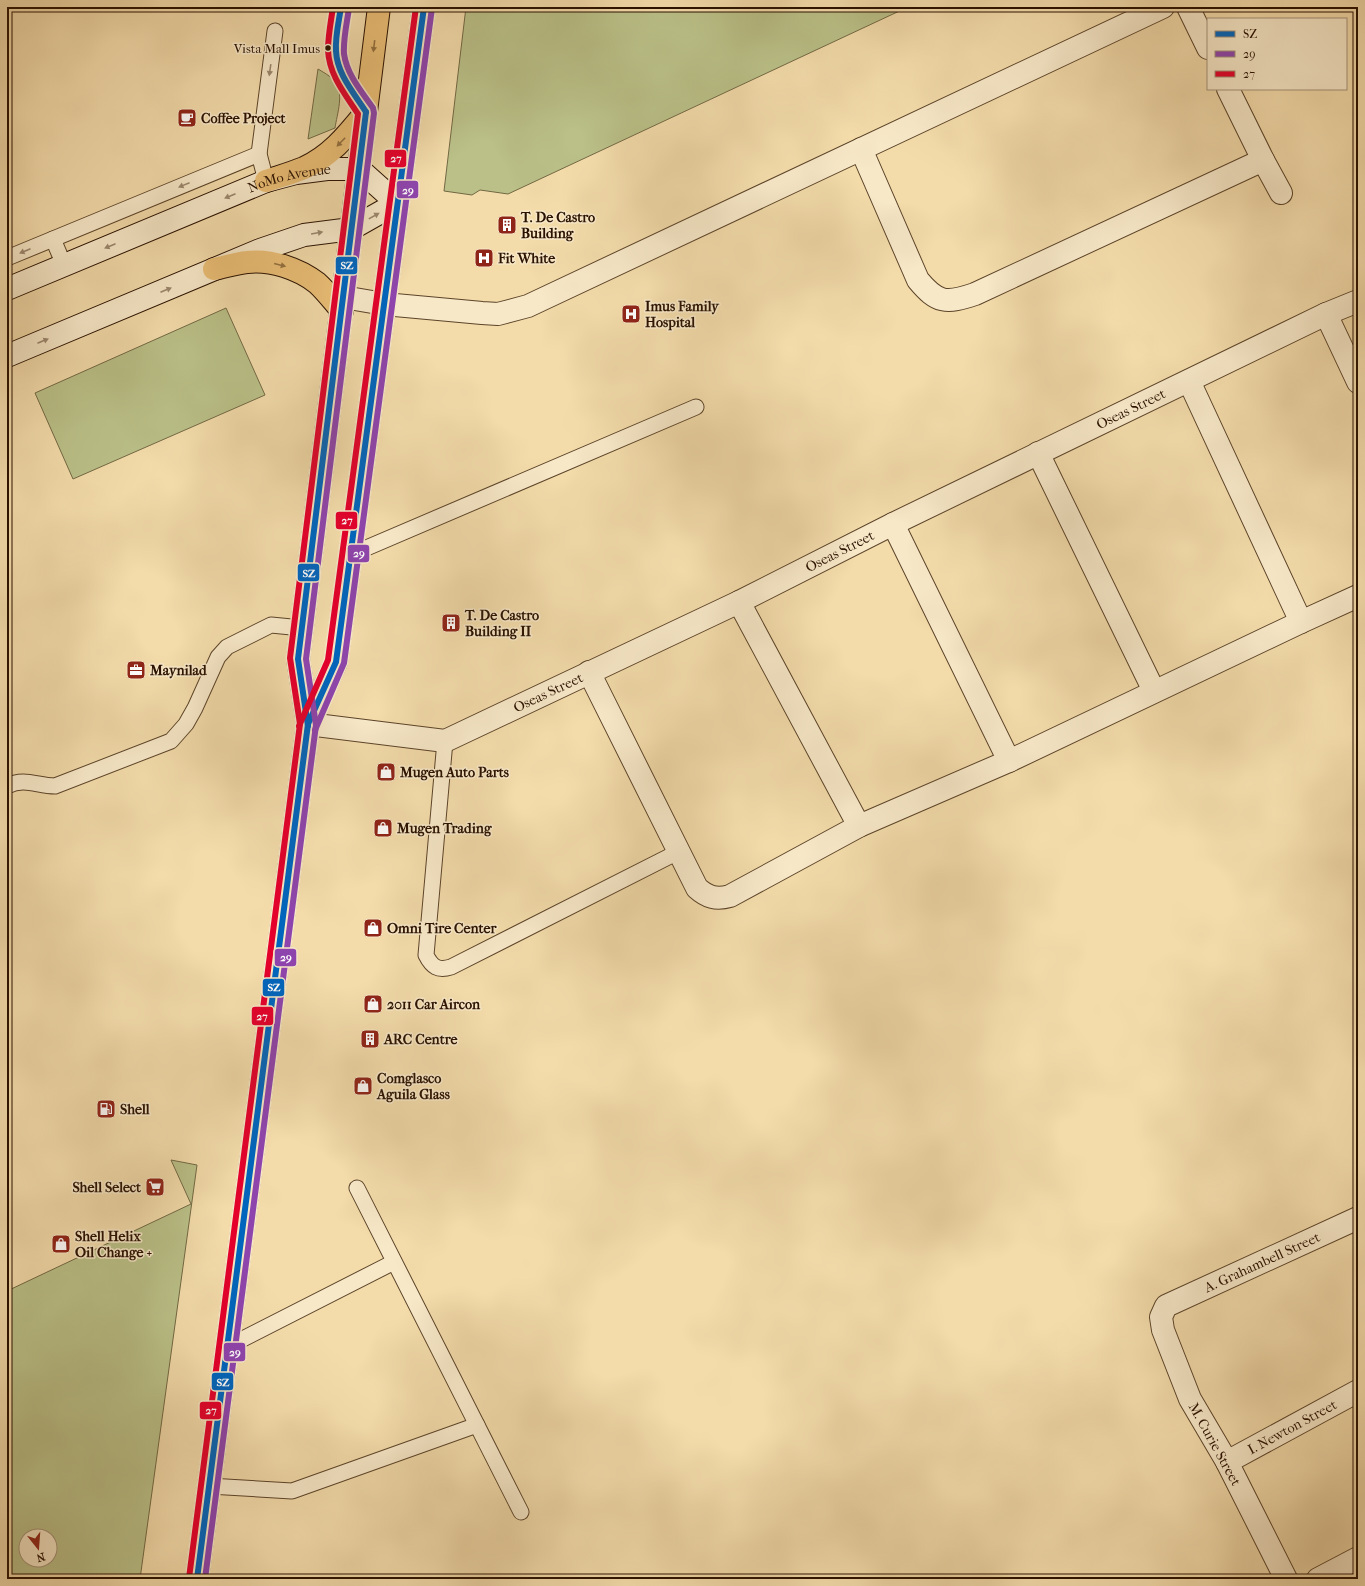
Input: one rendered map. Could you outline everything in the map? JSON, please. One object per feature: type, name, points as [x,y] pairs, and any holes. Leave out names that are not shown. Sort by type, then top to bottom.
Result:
[{"type":"highway","points":[[197,1579],[308,724],[298,659],[379,7]]},
{"type":"highway","points":[[308,724],[336,662],[424,7]]},
{"type":"highway","points":[[266,181],[305,168],[323,157],[339,144],[366,112]]},
{"type":"highway","points":[[214,269],[248,262],[266,262],[284,266],[300,272],[318,284],[342,304]]},
{"type":"street","points":[[342,304],[384,304],[498,314],[528,306],[1163,7]]},
{"type":"street","points":[[1188,7],[1207,46]]},
{"type":"street","points":[[1228,90],[1281,194]]},
{"type":"street","points":[[861,149],[918,280],[929,293],[943,300],[959,299],[974,294],[1263,160]]},
{"type":"street","name":"NoMo Avenue","points":[[7,289],[266,181],[328,169],[359,169]]},
{"type":"street","points":[[7,356],[281,242],[304,235],[352,229],[398,203],[359,169]]},
{"type":"street","name":"Oseas Street","points":[[445,741],[739,602],[1038,453],[1326,314],[1358,301]]},
{"type":"street","points":[[1326,314],[1358,382]]},
{"type":"street","points":[[1189,381],[1301,622]]},
{"type":"street","points":[[1038,453],[1154,691]]},
{"type":"street","points":[[893,524],[1009,761]]},
{"type":"street","points":[[590,672],[697,888],[708,896],[721,898],[730,896],[859,826],[1009,761],[1154,691],[1358,596]]},
{"type":"street","points":[[739,602],[859,826]]},
{"type":"street","points":[[308,724],[445,741]]},
{"type":"street","name":"A. Grahambell Street","points":[[1166,1306],[1358,1218]]},
{"type":"street","name":"M. Curie Street","points":[[1166,1306],[1161,1318],[1163,1330],[1190,1399],[1227,1462],[1286,1579]]},
{"type":"street","name":"I. Newton Street","points":[[1227,1462],[1358,1391]]},
{"type":"street","points":[[1318,1579],[1358,1558]]},
{"type":"lane","points":[[266,181],[259,154],[275,31]]},
{"type":"lane","points":[[337,40],[336,53],[338,64],[366,112]]},
{"type":"lane","points":[[7,258],[259,154]]},
{"type":"lane","points":[[53,239],[64,265]]},
{"type":"lane","points":[[350,555],[696,407]]},
{"type":"lane","points":[[7,786],[22,782],[34,782],[46,786],[56,786],[171,741],[186,724],[218,657],[227,647],[271,625],[302,628]]},
{"type":"lane","points":[[445,741],[426,955],[435,968],[443,969],[451,966],[678,852]]},
{"type":"lane","points":[[357,1188],[521,1512]]},
{"type":"lane","points":[[227,1347],[287,1315],[394,1262]]},
{"type":"lane","points":[[209,1486],[292,1491],[477,1425]]},
{"type":"green space","points":[[466,7],[908,7],[508,194],[480,190],[472,195],[444,191]]},
{"type":"green space","points":[[318,69],[334,80],[340,97],[335,128],[308,139]]},
{"type":"green space","points":[[226,308],[265,395],[73,479],[35,393]]},
{"type":"green space","points":[[171,1160],[197,1165],[140,1579],[7,1579],[7,1291],[191,1204]]},
{"type":"transit line","name":"27","points":[[189,1578],[300,724],[290,658],[358,114],[338,84],[331,68],[328,39],[333,7]]},
{"type":"transit line","name":"SZ","points":[[341,7],[336,40],[339,68],[366,112]]},
{"type":"transit line","name":"27","points":[[299,726],[328,660],[416,7]]},
{"type":"transit line","name":"SZ","points":[[197,1579],[308,724],[336,662],[424,7]]},
{"type":"transit line","name":"29","points":[[205,1579],[316,725],[306,659],[374,113],[373,108],[348,69],[344,54],[345,31],[349,8]]},
{"type":"transit line","name":"29","points":[[315,730],[344,663],[432,8]]},
{"type":"transit line","name":"SZ","points":[[308,726],[298,659],[366,112]]},
{"type":"place","name":"Vista Mall Imus","points":[[328,48]]},
{"type":"place","name":"Coffee Project","points":[[187,118]]},
{"type":"place","name":"T. De Castro Building","points":[[507,225]]},
{"type":"place","name":"Fit White","points":[[484,258]]},
{"type":"place","name":"Imus Family Hospital","points":[[631,314]]},
{"type":"place","name":"T. De Castro Building II","points":[[451,623]]},
{"type":"place","name":"Maynilad","points":[[136,670]]},
{"type":"place","name":"Mugen Auto Parts","points":[[386,772]]},
{"type":"place","name":"Mugen Trading","points":[[383,828]]},
{"type":"place","name":"Omni Tire Center","points":[[373,928]]},
{"type":"place","name":"2011 Car Aircon","points":[[373,1004]]},
{"type":"place","name":"ARC Centre","points":[[370,1039]]},
{"type":"place","name":"Comglasco Aguila Glass","points":[[363,1086]]},
{"type":"place","name":"Shell","points":[[106,1109]]},
{"type":"place","name":"Shell Select","points":[[155,1187]]},
{"type":"place","name":"Shell Helix Oil Change +","points":[[61,1244]]}]
